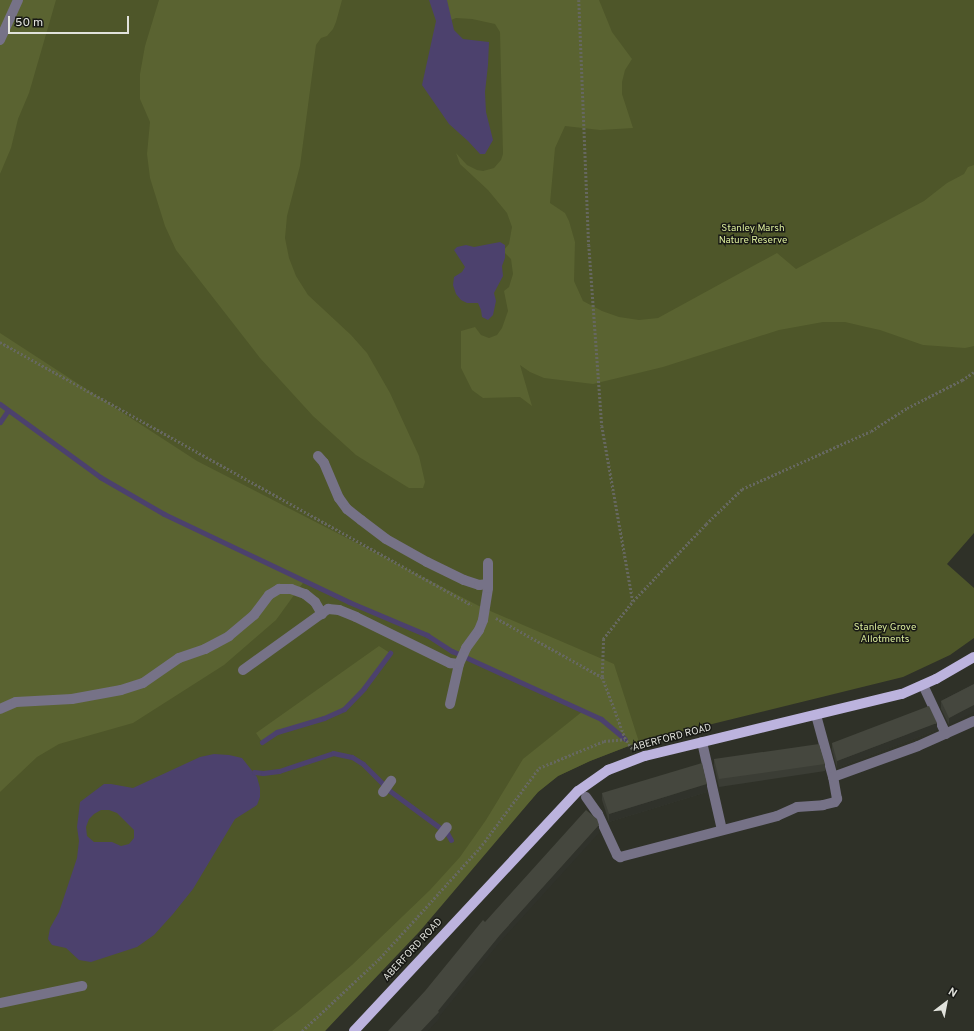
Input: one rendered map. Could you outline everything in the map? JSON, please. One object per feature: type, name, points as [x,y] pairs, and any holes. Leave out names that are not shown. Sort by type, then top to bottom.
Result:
[{"type":"main road","name":"ABERFORD ROAD","points":[[354,1031],[578,791],[608,770],[645,756],[902,694],[923,685],[974,657]]},
{"type":"lane","points":[[0,40],[18,0]]},
{"type":"lane","points":[[318,456],[324,463],[339,498],[347,510],[386,539],[427,562],[464,580],[479,585],[488,584]]},
{"type":"lane","points":[[450,704],[459,664],[465,650],[479,630],[485,612],[488,584],[488,563]]},
{"type":"lane","points":[[0,709],[16,702],[72,699],[121,690],[144,683],[179,658],[205,649],[229,636],[254,615],[269,595],[279,589],[291,589],[305,594],[315,602],[322,614]]},
{"type":"lane","points":[[243,670],[328,610],[339,610],[356,617],[450,663],[459,664]]},
{"type":"lane","points":[[923,685],[946,734]]},
{"type":"lane","points":[[586,797],[598,814],[617,855],[620,857],[777,816],[797,807],[823,805],[835,802],[837,799],[833,777],[816,715]]},
{"type":"lane","points":[[833,777],[946,734],[974,721]]},
{"type":"lane","points":[[702,742],[722,830]]},
{"type":"lane","points":[[383,792],[391,781]]},
{"type":"lane","points":[[440,836],[447,827]]},
{"type":"lane","points":[[0,1003],[82,986]]},
{"type":"path","points":[[579,0],[589,245],[602,426],[633,601]]},
{"type":"path","points":[[0,342],[602,677]]},
{"type":"path","points":[[302,1031],[380,958],[472,856],[538,768],[604,741],[625,739],[602,677],[603,639],[633,601],[706,524],[742,489],[871,431],[907,408],[962,380],[974,372]]},
{"type":"green space","points":[[0,0],[974,0],[974,533],[947,564],[974,588],[974,638],[950,655],[903,677],[639,742],[590,761],[558,776],[538,792],[325,1031],[0,1031]]},
{"type":"green space","points":[[0,0],[56,0],[29,93],[18,119],[11,148],[0,174]]},
{"type":"green space","points":[[159,0],[342,0],[333,29],[327,36],[321,38],[316,45],[300,166],[287,216],[285,238],[289,258],[296,276],[308,295],[351,335],[367,353],[390,393],[419,456],[425,482],[423,488],[409,488],[356,455],[313,416],[260,358],[176,250],[165,226],[150,178],[147,154],[150,122],[140,99],[140,74],[145,46]]},
{"type":"green space","points":[[433,0],[599,0],[612,32],[632,59],[625,70],[622,82],[622,94],[633,128],[600,130],[565,126],[555,148],[550,203],[565,213],[569,221],[575,242],[574,281],[583,301],[602,311],[619,317],[639,320],[658,318],[777,253],[796,269],[924,201],[947,183],[964,174],[968,167],[974,165],[974,346],[965,348],[923,345],[880,330],[845,322],[823,322],[779,330],[663,367],[593,384],[544,378],[530,372],[520,365],[532,406],[520,397],[483,398],[472,390],[461,368],[461,331],[475,327],[481,335],[489,338],[497,335],[502,328],[508,311],[504,291],[509,287],[513,274],[511,259],[503,251],[509,244],[512,227],[507,213],[488,190],[460,164],[456,153],[467,165],[483,171],[494,168],[501,160],[503,154],[500,32],[495,24],[472,19],[456,18],[439,25]]},
{"type":"green space","points":[[0,333],[197,461],[481,607],[614,664],[639,742],[590,761],[558,776],[538,792],[420,931],[325,1031],[272,1031],[352,965],[430,890],[460,857],[486,820],[523,759],[583,711],[452,651],[427,635],[305,580],[276,620],[224,665],[133,723],[59,744],[37,757],[0,792]]},
{"type":"green space","points":[[379,646],[390,653],[364,688],[344,709],[324,718],[277,732],[262,742],[256,733]]},
{"type":"shaded area","points":[[429,0],[447,0],[454,30],[463,39],[489,42],[485,92],[486,112],[493,140],[485,154],[480,154],[449,124],[422,85],[436,21]]},
{"type":"shaded area","points":[[500,242],[505,245],[505,258],[502,266],[503,276],[494,293],[496,301],[493,315],[488,320],[482,317],[478,303],[467,303],[461,300],[456,294],[453,285],[454,277],[462,272],[465,267],[454,250],[457,247],[466,245],[474,247]]},
{"type":"shaded area","points":[[214,754],[242,758],[257,777],[260,788],[260,797],[257,805],[235,819],[193,889],[154,935],[137,947],[91,962],[79,960],[66,948],[52,945],[48,939],[50,928],[59,912],[77,858],[79,841],[77,827],[80,802],[104,784],[133,788],[200,757]],"holes":[[[101,810],[109,810],[117,813],[134,830],[134,838],[129,844],[121,846],[112,842],[94,842],[87,836],[86,827],[89,819]]]},
{"type":"building","points":[[974,684],[974,705],[949,718],[941,701]]},
{"type":"building","points":[[929,706],[937,723],[837,761],[832,743]]},
{"type":"building","points":[[819,744],[825,764],[719,779],[714,759]]},
{"type":"building","points":[[702,763],[707,784],[609,814],[602,793]]},
{"type":"building","points":[[586,810],[597,819],[599,825],[500,935],[438,1011],[439,1012],[421,1031],[388,1031],[425,991],[483,920],[485,922]]},
{"type":"waterway","points":[[0,404],[100,477],[164,514],[349,602],[427,635],[452,651],[601,719],[625,739]]},
{"type":"waterway","points":[[0,422],[8,410]]},
{"type":"waterway","points":[[262,742],[277,732],[324,718],[344,709],[364,688],[390,653]]},
{"type":"waterway","points":[[254,772],[263,773],[279,771],[333,753],[352,757],[363,764],[390,791],[447,833],[451,840]]},
{"type":"park label","name":"Stanley Marsh Nature Reserve","points":[[753,234]]},
{"type":"park label","name":"Stanley Grove Allotments","points":[[885,632]]}]
